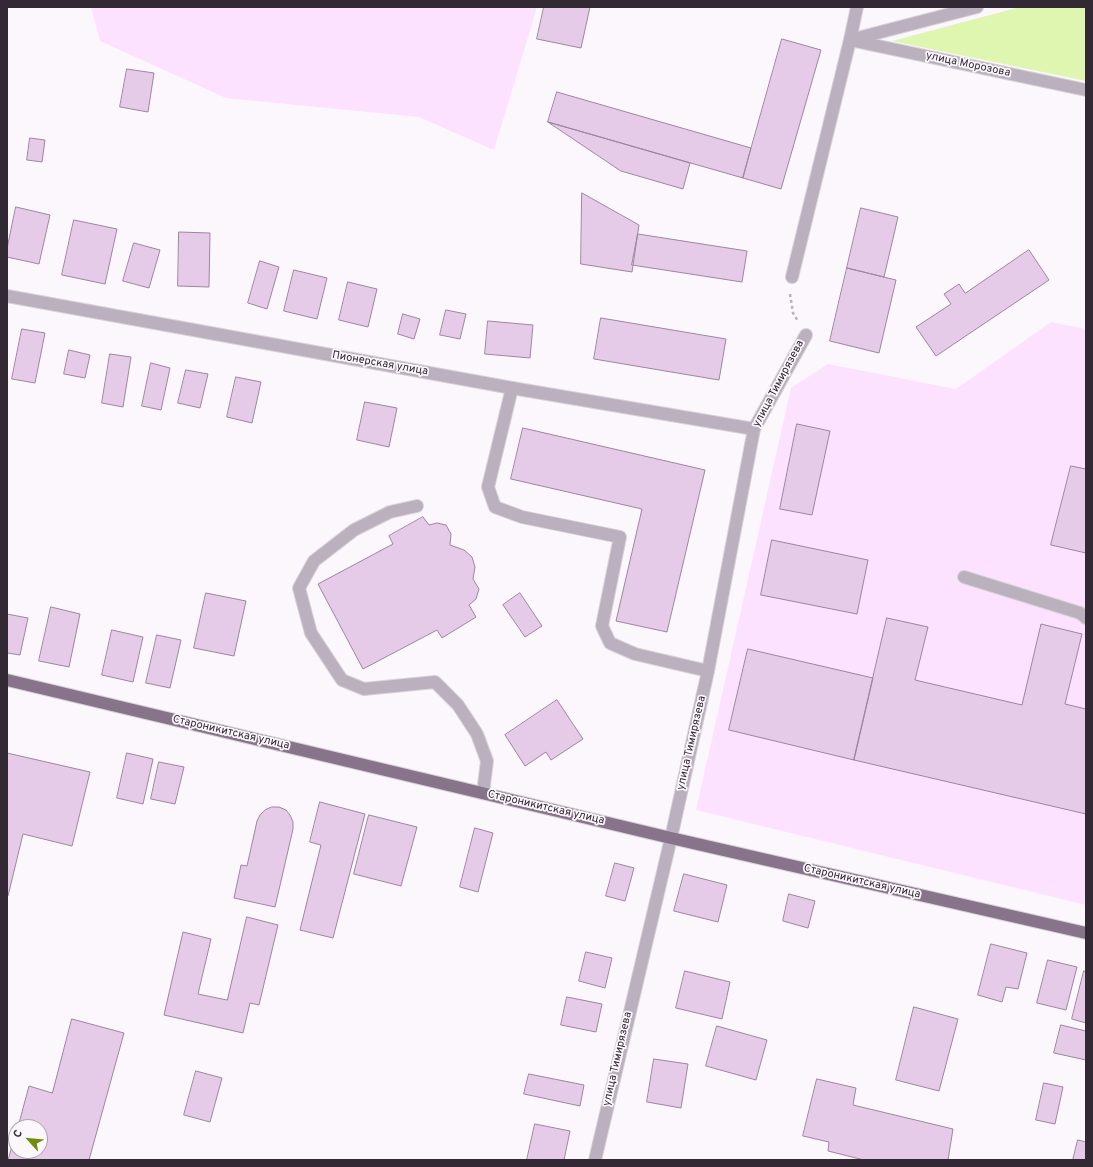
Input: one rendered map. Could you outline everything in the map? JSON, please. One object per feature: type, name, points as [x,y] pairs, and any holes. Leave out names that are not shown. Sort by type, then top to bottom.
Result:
[{"type":"main road","name":"Староникитская улица","points":[[7,680],[670,838],[1086,933]]},
{"type":"street","points":[[792,277],[857,7]]},
{"type":"street","points":[[850,40],[978,7]]},
{"type":"street","name":"улица Морозова","points":[[850,40],[1086,90]]},
{"type":"street","name":"Пионерская улица","points":[[7,296],[512,388],[754,429]]},
{"type":"street","name":"улица Тимирязева","points":[[595,1160],[708,671],[754,429],[806,335]]},
{"type":"street","points":[[512,388],[488,487],[495,507],[522,517],[620,537],[602,626],[610,643],[635,654],[708,671]]},
{"type":"street","points":[[417,506],[390,512],[354,530],[314,561],[299,588],[311,633],[342,680],[364,689],[435,682],[458,705],[477,734],[487,761],[483,794]]},
{"type":"street","points":[[964,577],[1080,613],[1086,618]]},
{"type":"path","points":[[789,290],[793,313]]},
{"type":"shaded area","points":[[91,7],[537,7],[494,150],[419,117],[226,98],[100,41]]},
{"type":"shaded area","points":[[1051,322],[1086,329],[1086,905],[696,810],[791,388],[828,364],[956,389]]},
{"type":"green space","points":[[1020,7],[1086,7],[1086,81],[892,41]]},
{"type":"building","points":[[544,7],[590,7],[581,48],[537,39]]},
{"type":"building","points":[[782,39],[821,50],[781,189],[743,178]]},
{"type":"building","points":[[127,69],[154,73],[148,112],[120,107]]},
{"type":"building","points":[[557,92],[751,148],[743,178],[548,122]]},
{"type":"building","points":[[548,122],[690,163],[683,189],[621,171]]},
{"type":"building","points":[[30,138],[45,140],[42,162],[27,160]]},
{"type":"building","points":[[582,193],[639,225],[632,272],[581,264]]},
{"type":"building","points":[[16,207],[50,215],[39,264],[7,257],[7,249]]},
{"type":"building","points":[[861,208],[898,217],[884,277],[847,268]]},
{"type":"building","points":[[74,220],[117,229],[105,284],[62,275]]},
{"type":"building","points":[[179,232],[210,233],[209,287],[178,286]]},
{"type":"building","points":[[638,234],[747,251],[742,282],[632,265]]},
{"type":"building","points":[[134,243],[160,250],[149,288],[123,281]]},
{"type":"building","points":[[1029,250],[1049,280],[936,356],[916,327],[951,304],[944,294],[959,284],[965,293]]},
{"type":"building","points":[[260,261],[279,267],[267,309],[248,303]]},
{"type":"building","points":[[847,268],[896,280],[879,353],[830,341]]},
{"type":"building","points":[[294,270],[327,278],[317,319],[284,311]]},
{"type":"building","points":[[348,282],[377,289],[368,327],[339,320]]},
{"type":"building","points":[[446,310],[466,314],[460,339],[440,335]]},
{"type":"building","points":[[403,314],[420,319],[414,339],[398,334]]},
{"type":"building","points":[[601,318],[726,339],[719,380],[594,359]]},
{"type":"building","points":[[488,321],[533,325],[530,358],[485,354]]},
{"type":"building","points":[[22,329],[45,333],[35,383],[12,379]]},
{"type":"building","points":[[69,350],[90,355],[85,378],[64,374]]},
{"type":"building","points":[[110,354],[131,357],[123,407],[102,403]]},
{"type":"building","points":[[151,363],[170,368],[161,410],[142,406]]},
{"type":"building","points":[[186,370],[208,374],[200,408],[178,403]]},
{"type":"building","points":[[236,377],[261,382],[252,423],[227,417]]},
{"type":"building","points":[[365,402],[397,408],[389,447],[357,440]]},
{"type":"building","points":[[797,424],[830,431],[812,515],[780,509]]},
{"type":"building","points":[[523,428],[705,470],[667,632],[616,621],[642,509],[511,479]]},
{"type":"building","points":[[1071,466],[1086,469],[1086,553],[1051,545]]},
{"type":"building","points":[[423,517],[429,525],[437,523],[446,525],[451,534],[450,545],[464,550],[472,557],[475,567],[473,579],[479,589],[476,599],[469,605],[476,617],[442,638],[437,630],[363,669],[318,584],[393,544],[389,536]]},
{"type":"building","points":[[772,540],[868,560],[857,614],[761,595]]},
{"type":"building","points":[[206,593],[246,601],[234,656],[194,648]]},
{"type":"building","points":[[520,593],[542,626],[525,637],[503,605]]},
{"type":"building","points":[[51,607],[80,614],[69,667],[39,661]]},
{"type":"building","points":[[7,614],[28,618],[20,655],[7,653]]},
{"type":"building","points":[[887,618],[928,627],[915,680],[1022,705],[1041,624],[1082,634],[1065,704],[1086,709],[1086,814],[854,760]]},
{"type":"building","points":[[112,630],[143,637],[133,682],[102,675]]},
{"type":"building","points":[[157,635],[181,640],[170,688],[146,683]]},
{"type":"building","points":[[748,649],[873,678],[854,760],[729,730]]},
{"type":"building","points":[[557,700],[583,739],[551,760],[546,752],[525,766],[505,735]]},
{"type":"building","points":[[7,753],[90,772],[72,846],[23,834],[8,896],[7,896]]},
{"type":"building","points":[[127,753],[153,759],[143,804],[117,798]]},
{"type":"building","points":[[159,762],[184,767],[175,804],[151,799]]},
{"type":"building","points":[[320,802],[365,814],[333,938],[300,930],[321,845],[310,842]]},
{"type":"building","points":[[272,807],[279,807],[286,810],[293,822],[293,829],[275,907],[234,898],[241,865],[247,866],[257,821],[265,810]]},
{"type":"building","points":[[369,815],[417,827],[401,886],[354,874]]},
{"type":"building","points":[[475,828],[493,833],[478,892],[460,887]]},
{"type":"building","points":[[615,863],[634,868],[625,901],[606,896]]},
{"type":"building","points":[[684,874],[727,885],[718,922],[674,911]]},
{"type":"building","points":[[789,894],[815,901],[808,928],[783,921]]},
{"type":"building","points":[[247,917],[278,925],[259,1005],[250,1003],[243,1033],[164,1015],[183,932],[211,939],[198,994],[227,1000]]},
{"type":"building","points":[[991,944],[1027,953],[1018,989],[1006,987],[1002,1002],[978,995]]},
{"type":"building","points":[[586,952],[612,958],[605,988],[579,981]]},
{"type":"building","points":[[1048,960],[1077,967],[1066,1010],[1037,1003]]},
{"type":"building","points":[[685,971],[730,982],[722,1019],[676,1008]]},
{"type":"building","points":[[1084,971],[1086,972],[1086,1023],[1072,1019]]},
{"type":"building","points":[[567,997],[602,1004],[596,1032],[561,1025]]},
{"type":"building","points":[[914,1007],[958,1019],[939,1091],[896,1080]]},
{"type":"building","points":[[72,1019],[124,1033],[89,1160],[8,1160],[48,1159],[48,1119],[20,1119],[29,1086],[52,1093]]},
{"type":"building","points":[[1061,1025],[1086,1031],[1086,1060],[1054,1053]]},
{"type":"building","points":[[717,1026],[767,1040],[756,1080],[706,1066]]},
{"type":"building","points":[[654,1059],[688,1064],[681,1108],[647,1102]]},
{"type":"building","points":[[196,1071],[222,1078],[210,1122],[184,1115]]},
{"type":"building","points":[[529,1074],[584,1085],[580,1106],[524,1094]]},
{"type":"building","points":[[817,1079],[856,1088],[853,1105],[953,1129],[948,1160],[864,1160],[828,1151],[829,1142],[803,1136]]},
{"type":"building","points":[[1044,1083],[1063,1087],[1055,1124],[1036,1120]]},
{"type":"building","points":[[535,1124],[570,1131],[564,1160],[527,1160]]},
{"type":"building","points":[[1078,1140],[1086,1142],[1086,1160],[1073,1160]]}]
